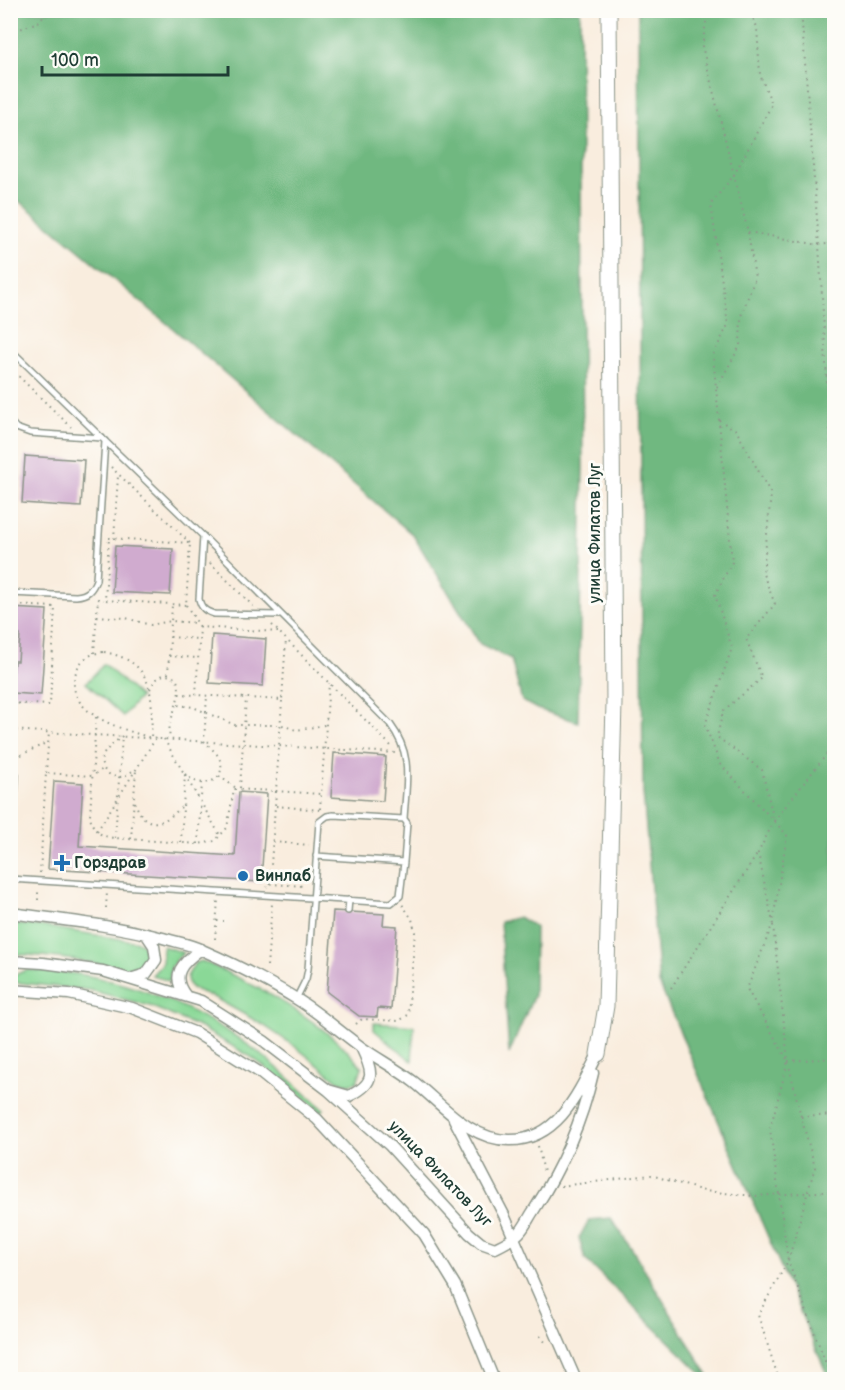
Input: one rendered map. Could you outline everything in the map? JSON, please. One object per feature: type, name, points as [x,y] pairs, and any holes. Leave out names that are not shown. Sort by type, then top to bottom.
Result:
[{"type":"street","name":"улица Филатов Луг","points":[[328,1090],[389,1145],[469,1233],[495,1248],[518,1234],[548,1188],[564,1158],[585,1107],[598,1054],[606,1006],[614,703],[609,10]]},
{"type":"street","name":"улица Филатов Луг","points":[[10,913],[146,934],[201,949],[296,999],[412,1081],[474,1131],[491,1138],[525,1140],[554,1125],[577,1096],[598,1054]]},
{"type":"street","points":[[130,979],[146,974],[156,960],[154,946],[146,934]]},
{"type":"street","points":[[187,997],[180,988],[178,972],[185,960],[201,949]]},
{"type":"street","points":[[10,961],[103,970],[201,1001],[264,1041],[328,1090],[349,1096],[363,1090],[370,1077],[370,1066],[361,1047]]},
{"type":"street","points":[[10,990],[69,994],[132,1008],[196,1033],[268,1079],[317,1119],[424,1233],[455,1285],[494,1380]]},
{"type":"street","points":[[451,1114],[504,1215],[576,1380]]},
{"type":"lane","points":[[10,349],[203,536],[396,733],[407,761],[404,819],[407,823],[402,891],[398,900],[391,903],[10,879]]},
{"type":"lane","points":[[10,421],[16,428],[30,433],[103,439]]},
{"type":"lane","points":[[10,593],[83,596],[92,589],[96,580],[103,439]]},
{"type":"lane","points":[[203,536],[199,599],[206,612],[281,615]]},
{"type":"lane","points":[[10,775],[16,775],[14,811]]},
{"type":"lane","points":[[296,999],[308,974],[316,845],[320,822],[327,816],[333,815],[404,819]]},
{"type":"lane","points":[[316,856],[404,862]]},
{"type":"lane","points":[[348,912],[349,900]]},
{"type":"path","points":[[10,33],[40,21],[46,10]]},
{"type":"path","points":[[708,10],[702,46],[748,232],[755,278],[741,316],[740,346],[716,389]]},
{"type":"path","points":[[749,10],[757,27],[759,75],[772,104],[734,175],[711,204],[728,326],[713,355],[732,562],[715,595],[732,648],[705,725],[720,764],[787,835],[772,923],[747,989],[788,1061],[770,1129],[788,1261],[832,1380]]},
{"type":"path","points":[[801,10],[819,245],[834,499]]},
{"type":"path","points":[[748,232],[819,245],[827,244],[834,248]]},
{"type":"path","points":[[719,420],[736,430],[771,494],[763,574],[775,604],[746,639],[762,678],[723,711],[717,737],[762,770],[774,821]]},
{"type":"path","points":[[114,539],[118,474]]},
{"type":"path","points":[[105,600],[109,538],[190,543],[186,605],[200,627],[196,695]]},
{"type":"path","points":[[94,653],[98,599],[186,605]]},
{"type":"path","points":[[168,675],[172,604]]},
{"type":"path","points":[[10,605],[55,608],[50,705],[10,703]]},
{"type":"path","points":[[97,616],[126,618],[150,625],[171,621],[197,623]]},
{"type":"path","points":[[200,627],[279,632]]},
{"type":"path","points":[[170,638],[199,639]]},
{"type":"path","points":[[267,966],[273,895],[270,883],[286,639]]},
{"type":"path","points":[[104,652],[119,655],[133,662],[147,679],[150,689],[151,738],[114,727],[96,717],[83,705],[75,693],[74,678],[84,658],[94,653],[104,652]]},
{"type":"path","points":[[169,656],[198,658]]},
{"type":"path","points":[[150,689],[158,676],[168,675],[176,680],[179,694],[178,705],[170,724],[169,739]]},
{"type":"path","points":[[324,749],[328,683]]},
{"type":"path","points":[[179,694],[282,700]]},
{"type":"path","points":[[185,774],[202,783],[213,781],[219,776],[220,758],[204,741],[207,696]]},
{"type":"path","points":[[96,717],[90,815],[91,822],[97,831],[104,836],[115,838],[198,843],[215,841],[227,828],[232,792],[238,788],[246,698]]},
{"type":"path","points":[[178,705],[193,707],[231,725],[281,725],[296,730],[326,725]]},
{"type":"path","points":[[10,730],[396,753]]},
{"type":"path","points":[[40,873],[49,732]]},
{"type":"path","points":[[122,736],[105,752],[101,759],[103,769],[119,777],[136,770]]},
{"type":"path","points":[[115,838],[122,736]]},
{"type":"path","points":[[97,831],[156,738]]},
{"type":"path","points":[[164,738],[220,837]]},
{"type":"path","points":[[10,752],[19,756],[48,742]]},
{"type":"path","points":[[671,988],[758,853],[774,821],[834,745]]},
{"type":"path","points":[[46,773],[92,776],[103,769]]},
{"type":"path","points":[[131,839],[136,770]]},
{"type":"path","points":[[181,842],[185,774]]},
{"type":"path","points":[[219,776],[238,788],[321,794]]},
{"type":"path","points":[[198,843],[202,783]]},
{"type":"path","points":[[134,799],[140,814],[156,822],[173,817],[183,805]]},
{"type":"path","points":[[275,806],[320,809],[320,822]]},
{"type":"path","points":[[273,842],[316,845]]},
{"type":"path","points":[[758,853],[772,923],[788,1061],[815,1167],[788,1261],[758,1314],[779,1380]]},
{"type":"path","points":[[270,883],[314,887]]},
{"type":"path","points":[[266,887],[270,883]]},
{"type":"path","points":[[215,939],[219,892]]},
{"type":"path","points":[[356,1024],[362,1019],[399,1021],[408,1015],[415,932],[412,920],[398,900]]},
{"type":"path","points":[[217,921],[224,921]]},
{"type":"path","points":[[788,1061],[834,1058]]},
{"type":"path","points":[[801,1117],[834,1115]]},
{"type":"path","points":[[535,1134],[548,1188],[651,1175],[704,1191],[755,1196],[834,1191]]},
{"type":"green space","points":[[10,11],[580,11],[583,467],[578,722],[537,709],[522,701],[511,659],[480,644],[413,535],[170,326],[11,196]]},
{"type":"green space","points":[[638,11],[834,11],[834,1379],[829,1379],[659,983],[643,792]]},
{"type":"green space","points":[[104,664],[140,697],[123,716],[86,683]]},
{"type":"green space","points":[[519,917],[535,927],[534,995],[509,1054],[500,922]]},
{"type":"green space","points":[[11,924],[41,926],[139,942],[144,946],[145,958],[140,967],[133,972],[72,960],[11,954]]},
{"type":"green space","points":[[163,946],[184,953],[172,966],[171,982],[152,975],[162,964]]},
{"type":"green space","points":[[202,961],[288,1005],[329,1034],[362,1067],[357,1082],[348,1084],[338,1081],[297,1048],[263,1025],[192,988],[188,984],[187,977],[195,963]]},
{"type":"green space","points":[[27,970],[90,976],[121,983],[180,1006],[209,1020],[262,1055],[324,1109],[321,1112],[253,1058],[201,1028],[150,1006],[89,990],[11,982],[11,976]]},
{"type":"green space","points":[[374,1023],[414,1026],[412,1061],[374,1030]]},
{"type":"green space","points":[[611,1218],[710,1379],[707,1379],[585,1259],[579,1238],[589,1220]]},
{"type":"building","points":[[25,456],[84,460],[81,507],[22,503]]},
{"type":"building","points":[[115,546],[173,549],[170,595],[112,592]]},
{"type":"building","points":[[10,608],[47,610],[41,695],[12,693],[14,661],[18,661],[20,635],[10,635]]},
{"type":"building","points":[[212,635],[266,639],[263,686],[209,683]]},
{"type":"building","points":[[334,753],[386,757],[383,801],[331,797]]},
{"type":"building","points":[[54,781],[83,783],[79,846],[235,856],[239,792],[267,794],[261,882],[48,869]]},
{"type":"building","points":[[333,911],[384,914],[383,925],[397,926],[391,1009],[378,1008],[377,1017],[359,1016],[327,992]]},
{"type":"place","name":"Горздрав","points":[[62,863]]},
{"type":"place","name":"Винлаб","points":[[243,876]]}]
